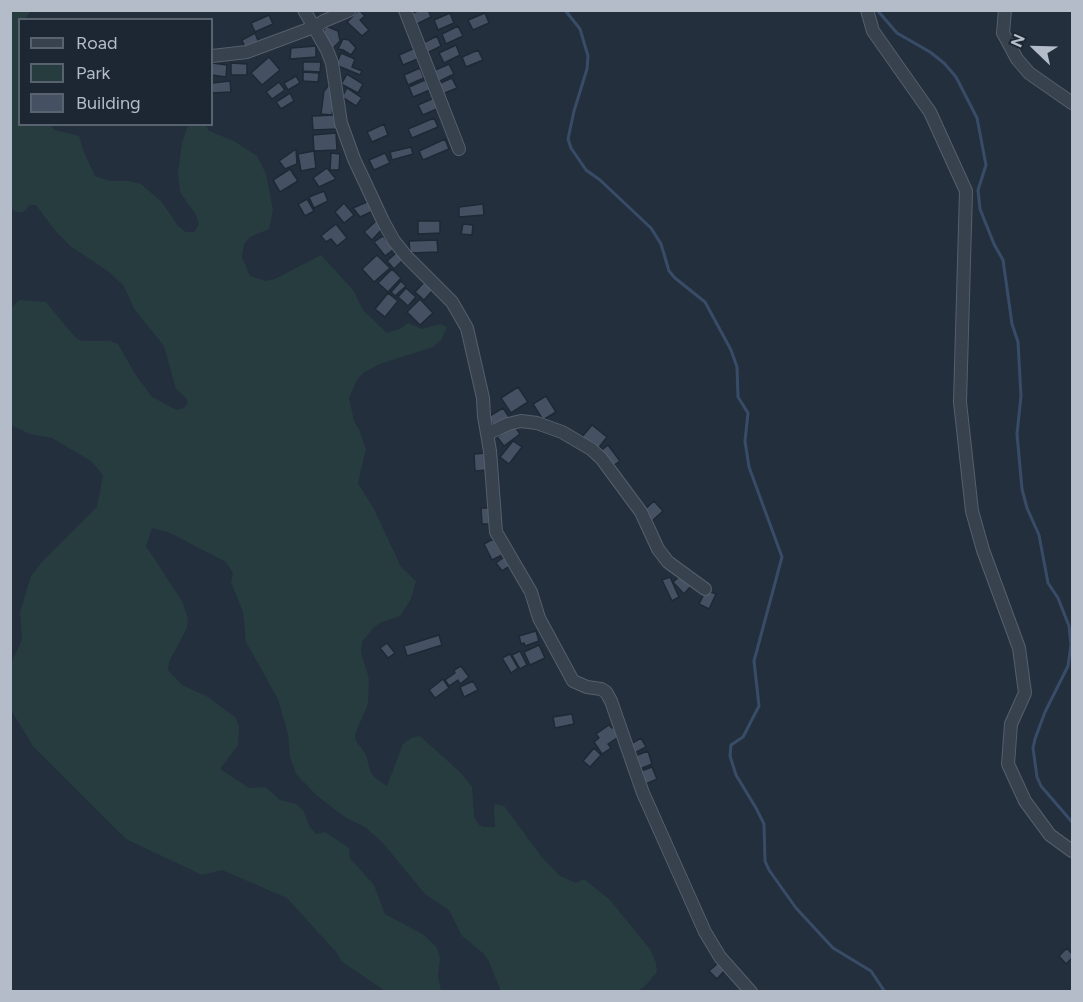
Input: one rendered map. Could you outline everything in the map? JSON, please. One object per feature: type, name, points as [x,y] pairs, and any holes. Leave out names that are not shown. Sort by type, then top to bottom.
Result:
[{"type":"street","points":[[304,10],[332,63],[341,123],[354,159],[382,221],[407,257],[452,302],[467,328],[481,383],[488,434],[494,522],[501,544],[531,592],[539,618],[573,681],[587,687],[601,688],[606,692],[643,793],[705,932],[720,957],[751,992]]},
{"type":"street","points":[[213,56],[247,51],[314,27],[350,10]]},
{"type":"street","points":[[405,10],[459,148]]},
{"type":"street","points":[[867,10],[873,32],[930,112],[966,191],[960,402],[971,501],[983,550],[1018,648],[1025,693],[1011,724],[1008,764],[1025,801],[1050,836],[1072,851]]},
{"type":"street","points":[[1005,10],[1003,33],[1017,59],[1029,72],[1072,103]]},
{"type":"street","points":[[488,434],[508,424],[521,421],[537,423],[562,432],[591,449],[602,458],[641,512],[658,549],[668,562],[705,589]]},
{"type":"green space","points":[[31,10],[28,18],[18,18],[18,126],[51,126],[55,130],[79,136],[95,176],[110,181],[141,184],[162,202],[178,226],[186,232],[194,232],[199,224],[196,215],[180,192],[178,173],[182,143],[188,126],[206,126],[209,131],[234,141],[257,156],[266,174],[273,210],[269,229],[250,237],[244,244],[242,257],[250,276],[266,281],[275,279],[321,255],[353,290],[363,310],[387,333],[400,329],[408,323],[422,329],[440,324],[447,327],[441,340],[433,347],[380,364],[363,373],[357,380],[349,398],[354,421],[366,449],[358,483],[374,509],[401,567],[416,581],[411,599],[400,616],[374,627],[362,642],[361,652],[369,679],[368,704],[355,739],[366,755],[374,777],[387,786],[403,744],[411,738],[420,736],[461,773],[472,787],[474,817],[479,825],[495,827],[495,804],[504,806],[541,856],[560,876],[576,883],[584,879],[609,899],[650,949],[657,972],[644,987],[637,991],[501,991],[484,954],[462,936],[449,910],[425,894],[382,842],[365,827],[346,818],[316,795],[296,774],[290,757],[288,734],[278,699],[246,642],[243,612],[231,582],[233,573],[226,562],[170,533],[152,528],[146,546],[182,601],[188,619],[187,628],[169,662],[168,670],[182,685],[208,697],[235,717],[239,726],[238,745],[220,769],[249,788],[265,787],[280,800],[296,804],[303,810],[310,827],[316,834],[325,832],[349,848],[350,858],[374,885],[385,914],[424,935],[437,948],[440,958],[438,976],[441,991],[385,991],[341,961],[337,953],[287,898],[222,870],[202,875],[126,839],[33,746],[11,710],[11,663],[22,640],[20,612],[31,576],[97,507],[103,475],[91,461],[52,438],[30,434],[11,425],[11,308],[19,300],[46,302],[74,336],[81,341],[110,341],[118,344],[135,374],[152,397],[177,410],[188,404],[186,398],[176,389],[164,346],[135,310],[123,285],[109,272],[69,245],[36,205],[30,205],[23,212],[11,209],[11,11]]},
{"type":"building","points":[[359,10],[365,16],[360,20],[369,30],[362,36],[347,22]]},
{"type":"building","points":[[419,10],[428,10],[431,17],[415,25],[410,15]]},
{"type":"building","points":[[450,13],[454,23],[438,30],[434,20]]},
{"type":"building","points":[[485,13],[489,23],[473,30],[468,20]]},
{"type":"building","points":[[269,15],[273,24],[255,32],[251,23]]},
{"type":"building","points":[[326,26],[338,31],[340,41],[331,50],[321,36]]},
{"type":"building","points":[[458,26],[463,36],[446,44],[442,34]]},
{"type":"building","points":[[255,33],[259,43],[245,48],[242,40]]},
{"type":"building","points":[[437,36],[441,46],[425,54],[421,44]]},
{"type":"building","points":[[343,39],[349,40],[356,48],[351,55],[338,49]]},
{"type":"building","points":[[456,45],[460,55],[444,63],[439,53]]},
{"type":"building","points":[[316,46],[316,57],[290,59],[291,48]]},
{"type":"building","points":[[415,48],[420,58],[403,65],[399,55]]},
{"type":"building","points":[[478,50],[483,60],[466,67],[462,57]]},
{"type":"building","points":[[341,53],[355,59],[352,67],[362,71],[360,75],[336,65]]},
{"type":"building","points":[[269,57],[280,70],[262,85],[251,73]]},
{"type":"building","points":[[303,62],[321,62],[320,72],[303,71]]},
{"type":"building","points":[[213,63],[227,65],[226,77],[213,75]]},
{"type":"building","points":[[231,63],[247,64],[247,75],[231,75]]},
{"type":"building","points":[[449,64],[454,74],[438,82],[433,71]]},
{"type":"building","points":[[420,68],[424,78],[408,85],[404,75]]},
{"type":"building","points":[[303,72],[319,73],[318,82],[303,81]]},
{"type":"building","points":[[347,74],[363,84],[358,93],[341,84]]},
{"type":"building","points":[[296,76],[300,83],[288,90],[284,83]]},
{"type":"building","points":[[452,78],[457,88],[440,95],[436,85]]},
{"type":"building","points":[[425,80],[430,90],[413,97],[409,87]]},
{"type":"building","points":[[230,81],[231,92],[213,93],[213,83]]},
{"type":"building","points":[[279,82],[285,90],[272,99],[266,92]]},
{"type":"building","points":[[329,85],[336,86],[332,115],[321,114],[324,91]]},
{"type":"building","points":[[347,88],[362,98],[356,106],[342,97]]},
{"type":"building","points":[[290,93],[294,101],[281,109],[276,102]]},
{"type":"building","points":[[434,98],[439,108],[423,115],[418,105]]},
{"type":"building","points":[[336,115],[337,129],[313,130],[312,116]]},
{"type":"building","points":[[434,118],[438,127],[412,138],[408,129]]},
{"type":"building","points":[[384,124],[388,135],[372,142],[367,132]]},
{"type":"building","points":[[336,133],[337,150],[314,151],[313,135]]},
{"type":"building","points":[[445,139],[449,149],[423,160],[419,151]]},
{"type":"building","points":[[411,147],[413,154],[392,160],[390,152]]},
{"type":"building","points":[[296,149],[297,164],[285,169],[279,161]]},
{"type":"building","points":[[314,151],[316,168],[301,171],[298,154]]},
{"type":"building","points":[[331,153],[340,154],[339,170],[330,170]]},
{"type":"building","points":[[385,153],[390,163],[374,170],[369,160]]},
{"type":"building","points":[[327,168],[336,179],[319,187],[313,178]]},
{"type":"building","points":[[290,169],[298,181],[280,192],[273,180]]},
{"type":"building","points":[[324,191],[328,201],[314,208],[309,197]]},
{"type":"building","points":[[307,199],[314,211],[305,216],[298,204]]},
{"type":"building","points":[[369,201],[373,211],[360,217],[353,208]]},
{"type":"building","points":[[344,203],[354,215],[344,223],[335,212]]},
{"type":"building","points":[[483,204],[484,215],[459,217],[459,207]]},
{"type":"building","points":[[376,221],[383,228],[372,240],[364,232]]},
{"type":"building","points":[[418,221],[440,221],[440,233],[418,234]]},
{"type":"building","points":[[336,224],[347,238],[337,246],[331,239],[326,242],[321,236]]},
{"type":"building","points":[[463,224],[473,225],[472,235],[461,234]]},
{"type":"building","points":[[383,236],[394,249],[385,256],[374,242]]},
{"type":"building","points":[[437,240],[438,252],[410,253],[409,241]]},
{"type":"building","points":[[397,252],[404,259],[394,269],[387,261]]},
{"type":"building","points":[[377,255],[390,268],[374,282],[362,269]]},
{"type":"building","points":[[392,269],[401,278],[388,292],[378,283]]},
{"type":"building","points":[[401,281],[406,286],[395,296],[391,292]]},
{"type":"building","points":[[425,281],[434,289],[424,300],[415,292]]},
{"type":"building","points":[[406,288],[416,297],[408,306],[398,297]]},
{"type":"building","points":[[388,293],[398,301],[385,317],[375,309]]},
{"type":"building","points":[[420,299],[433,313],[420,325],[407,312]]},
{"type":"building","points":[[518,387],[528,402],[511,413],[501,398]]},
{"type":"building","points":[[546,396],[556,412],[543,420],[533,404]]},
{"type":"building","points":[[503,408],[509,417],[494,426],[488,417]]},
{"type":"building","points":[[514,425],[520,434],[504,446],[497,437]]},
{"type":"building","points":[[592,425],[607,437],[597,450],[581,438]]},
{"type":"building","points":[[513,441],[522,447],[509,464],[500,457]]},
{"type":"building","points":[[608,445],[620,461],[610,468],[599,452]]},
{"type":"building","points":[[487,453],[488,470],[475,471],[474,454]]},
{"type":"building","points":[[654,501],[663,511],[651,522],[642,512]]},
{"type":"building","points":[[481,508],[491,508],[491,524],[482,524]]},
{"type":"building","points":[[493,539],[502,555],[492,560],[484,544]]},
{"type":"building","points":[[504,557],[510,566],[502,571],[496,563]]},
{"type":"building","points":[[681,575],[691,586],[684,594],[673,582]]},
{"type":"building","points":[[670,577],[679,597],[672,601],[662,580]]},
{"type":"building","points":[[706,590],[716,594],[709,609],[699,604]]},
{"type":"building","points":[[536,631],[539,641],[525,646],[524,643],[521,644],[519,636]]},
{"type":"building","points":[[439,635],[442,645],[407,656],[404,646]]},
{"type":"building","points":[[387,643],[395,653],[388,658],[380,648]]},
{"type":"building","points":[[539,645],[545,658],[530,665],[524,652]]},
{"type":"building","points":[[520,651],[527,665],[520,669],[512,655]]},
{"type":"building","points":[[510,654],[518,668],[511,673],[502,658]]},
{"type":"building","points":[[461,666],[469,677],[460,684],[458,680],[449,686],[445,680]]},
{"type":"building","points":[[443,679],[449,688],[435,698],[429,690]]},
{"type":"building","points":[[473,681],[478,690],[464,697],[460,687]]},
{"type":"building","points":[[572,714],[574,724],[555,728],[553,717]]},
{"type":"building","points":[[609,725],[614,727],[620,736],[608,744],[611,748],[602,754],[594,742],[599,738],[596,734]]},
{"type":"building","points":[[641,738],[646,747],[633,754],[629,745]]},
{"type":"building","points":[[594,748],[601,755],[590,767],[583,761]]},
{"type":"building","points":[[648,751],[652,764],[640,769],[635,756]]},
{"type":"building","points":[[652,767],[657,779],[646,784],[641,771]]},
{"type":"building","points":[[1067,948],[1072,958],[1066,964],[1059,956]]},
{"type":"building","points":[[718,963],[725,970],[717,979],[709,971]]},
{"type":"waterway","points":[[565,10],[580,29],[588,56],[587,69],[568,139],[571,148],[586,170],[600,180],[651,228],[661,244],[669,271],[705,302],[731,350],[737,367],[738,397],[748,413],[745,441],[749,467],[782,557],[754,661],[759,706],[743,737],[731,745],[730,756],[736,775],[764,824],[765,861],[769,870],[796,908],[833,948],[871,971],[885,992]]},
{"type":"waterway","points":[[877,10],[897,33],[944,63],[956,77],[977,118],[986,165],[978,190],[980,209],[1003,260],[1012,324],[1018,342],[1021,396],[1017,434],[1022,489],[1027,508],[1039,535],[1048,583],[1058,598],[1069,626],[1071,645],[1068,666],[1045,712],[1033,748],[1037,777],[1041,786],[1072,822]]}]
